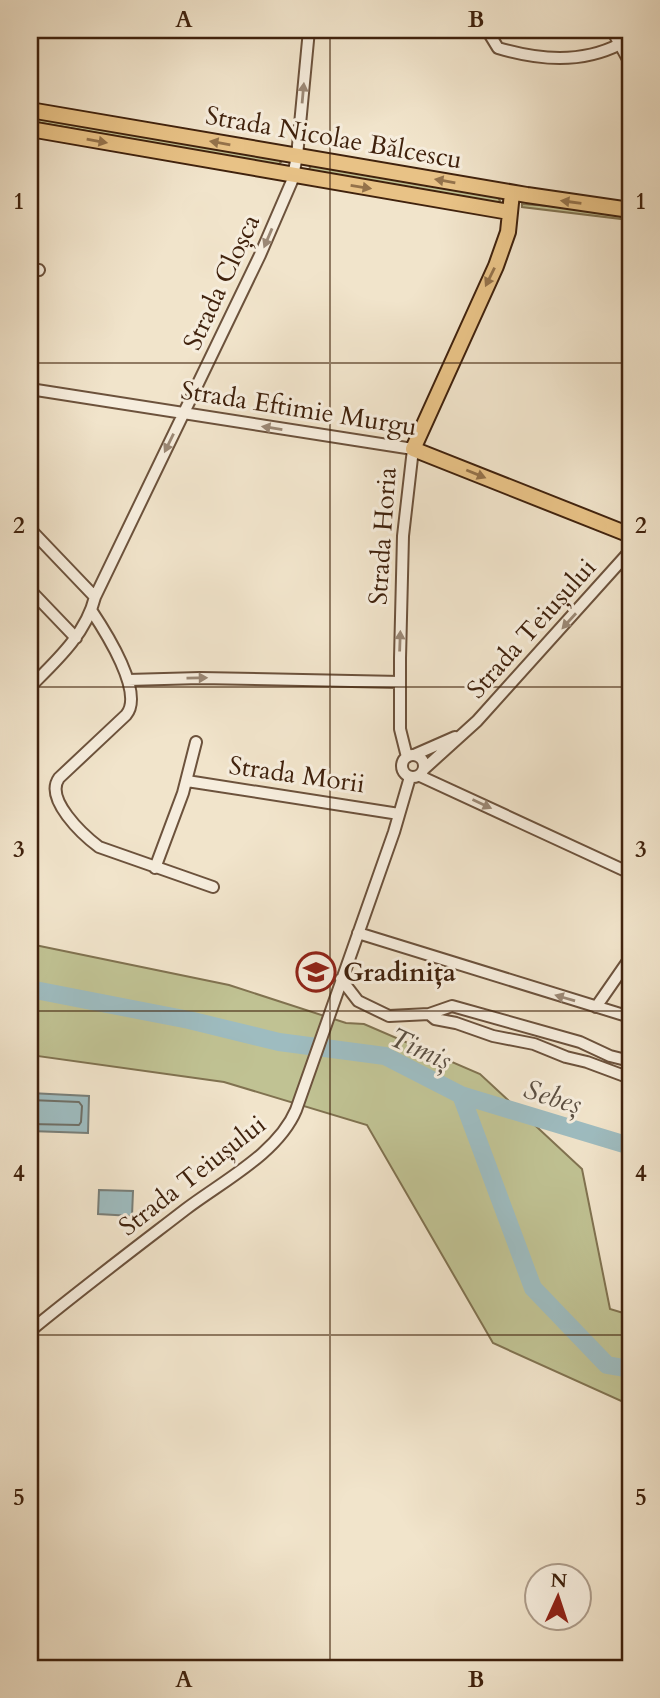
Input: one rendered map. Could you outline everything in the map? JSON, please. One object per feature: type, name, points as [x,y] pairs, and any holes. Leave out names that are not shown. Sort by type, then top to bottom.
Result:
[{"type":"main road","name":"Strada Nicolae Bălcescu","points":[[30,110],[512,193],[630,210]]},
{"type":"main road","name":"Strada Nicolae Bălcescu","points":[[30,129],[509,212]]},
{"type":"main road","name":"Strada Horia","points":[[413,449],[496,266],[508,232],[512,193]]},
{"type":"main road","name":"Strada Eftimie Murgu","points":[[413,449],[630,535]]},
{"type":"street","name":"Strada Cloșca","points":[[95,597],[260,255],[294,175],[309,30]]},
{"type":"street","points":[[612,30],[630,63]]},
{"type":"street","points":[[490,31],[498,48],[555,57],[587,57],[620,44]]},
{"type":"street","name":"Strada Eftimie Murgu","points":[[30,389],[413,449]]},
{"type":"street","name":"Strada Horia","points":[[413,449],[403,536],[400,729],[411,756],[402,763],[402,770],[418,774]]},
{"type":"street","points":[[30,528],[95,597],[92,610],[76,638],[30,687]]},
{"type":"street","name":"Strada Teiușului","points":[[30,1331],[89,1283],[267,1149],[286,1130],[299,1101],[399,814],[418,774],[464,733],[530,664],[630,551]]},
{"type":"street","points":[[30,590],[76,638]]},
{"type":"street","points":[[92,610],[128,680],[131,702],[129,712],[58,778],[54,795],[86,837],[99,847],[213,887]]},
{"type":"street","points":[[128,680],[200,678],[400,682]]},
{"type":"street","name":"Strada Teiușului","points":[[411,756],[464,733]]},
{"type":"street","points":[[155,867],[187,781],[196,742]]},
{"type":"street","points":[[411,756],[423,760],[418,774],[630,873]]},
{"type":"street","name":"Strada Morii","points":[[187,781],[399,814]]},
{"type":"street","points":[[358,933],[630,1017]]},
{"type":"street","points":[[596,1007],[630,958]]},
{"type":"street","points":[[341,979],[358,1001],[389,1016],[429,1014],[452,1006],[580,1041],[610,1056],[630,1061]]},
{"type":"street","points":[[429,1014],[435,1019],[493,1036],[534,1044],[630,1078]]},
{"type":"green space","points":[[30,115],[279,159],[281,162],[278,165],[30,121]]},
{"type":"green space","points":[[312,164],[498,197],[500,201],[497,203],[311,171],[309,169]]},
{"type":"green space","points":[[522,204],[630,216],[630,220],[522,207]]},
{"type":"green space","points":[[30,944],[229,985],[346,1023],[364,1024],[480,1074],[582,1169],[610,1309],[630,1315],[630,1405],[493,1343],[367,1125],[224,1082],[30,1055]]},
{"type":"water","points":[[30,1093],[89,1096],[88,1133],[30,1131]]},
{"type":"water","points":[[99,1190],[133,1191],[132,1216],[98,1214]]},
{"type":"waterway","name":"Timiș","points":[[30,989],[189,1020],[279,1042],[385,1056],[461,1095],[630,1146]]},
{"type":"waterway","name":"Timiș","points":[[461,1095],[533,1288],[607,1365],[630,1369]]},
{"type":"place","name":"Gradinița","points":[[316,972]]},
{"type":"water label","name":"Sebeș","points":[[553,1096]]}]
